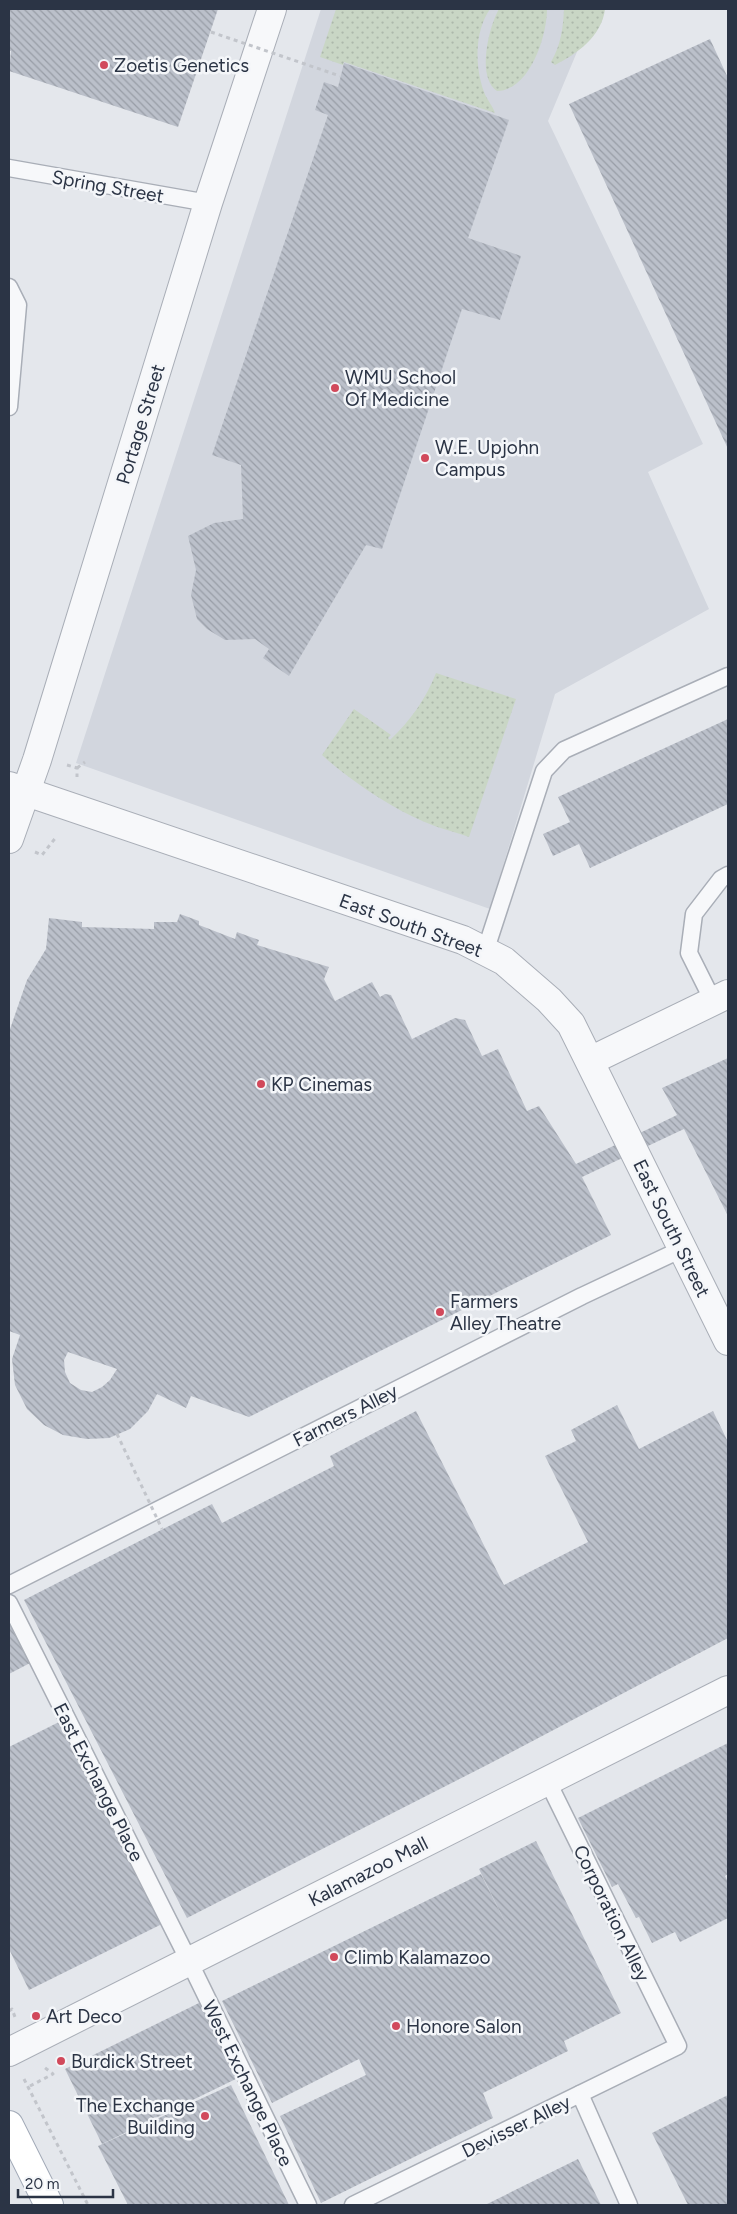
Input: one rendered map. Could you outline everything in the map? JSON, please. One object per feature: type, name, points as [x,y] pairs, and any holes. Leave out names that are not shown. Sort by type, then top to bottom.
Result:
[{"type":"main road","points":[[9,2125],[49,2205]]},
{"type":"street","name":"Portage Street","points":[[19,845],[18,788],[272,9]]},
{"type":"street","name":"East South Street","points":[[18,788],[454,937],[504,962],[549,1000],[571,1024],[728,1341]]},
{"type":"street","points":[[590,1061],[721,998]]},
{"type":"street","name":"Kalamazoo Mall","points":[[10,2051],[728,1690]]},
{"type":"lane","name":"Spring Street","points":[[9,168],[208,203]]},
{"type":"lane","points":[[9,287],[18,304],[9,407]]},
{"type":"lane","points":[[486,952],[544,772],[564,750],[728,676]]},
{"type":"lane","points":[[721,998],[689,954],[694,914],[721,879],[728,875]]},
{"type":"lane","name":"Farmers Alley","points":[[9,1585],[582,1296],[682,1249]]},
{"type":"lane","name":"East Exchange Place","points":[[9,1603],[189,1961]]},
{"type":"lane","name":"Corporation Alley","points":[[547,1780],[678,2046]]},
{"type":"lane","name":"West Exchange Place","points":[[189,1961],[308,2205]]},
{"type":"lane","name":"Devisser Alley","points":[[353,2205],[678,2046]]},
{"type":"lane","points":[[580,2094],[630,2205]]},
{"type":"path","points":[[211,32],[340,76]]},
{"type":"path","points":[[77,768],[85,762]]},
{"type":"path","points":[[64,764],[77,768]]},
{"type":"path","points":[[77,768],[77,780]]},
{"type":"path","points":[[19,845],[42,855],[57,836]]},
{"type":"path","points":[[117,1434],[162,1529]]},
{"type":"path","points":[[10,2051],[88,2205]]},
{"type":"path","points":[[30,2086],[53,2074]]},
{"type":"shaded area","name":"W.E. Upjohn Campus","points":[[321,9],[595,9],[548,121],[703,444],[648,472],[709,609],[555,694],[490,909],[76,763]]},
{"type":"green space","points":[[336,9],[490,9],[481,28],[478,61],[484,92],[495,113],[344,62],[343,65],[320,57]]},
{"type":"green space","points":[[499,9],[547,9],[540,47],[527,72],[519,82],[509,88],[497,91],[487,75],[486,51],[488,39]]},
{"type":"green space","points":[[564,9],[605,9],[603,19],[594,36],[580,50],[555,65],[551,62],[561,36]]},
{"type":"green space","points":[[436,673],[516,699],[469,837],[424,822],[393,806],[355,782],[322,755],[354,709],[391,735],[388,738],[390,740],[417,709]]},
{"type":"building","name":"Zoetis Genetics","points":[[9,9],[218,9],[178,127],[9,71],[11,51],[9,51]]},
{"type":"building","points":[[710,39],[728,78],[728,449],[569,104]]},
{"type":"building","name":"WMU School Of Medicine","points":[[344,63],[509,120],[468,238],[521,256],[500,320],[462,309],[382,549],[366,545],[289,676],[263,658],[269,649],[255,639],[225,640],[207,629],[197,619],[191,595],[196,570],[188,536],[214,523],[243,519],[241,465],[212,455],[328,115],[315,110],[324,82],[338,87]]},
{"type":"building","points":[[728,719],[728,804],[590,868],[579,844],[553,856],[543,834],[570,822],[558,797]]},
{"type":"building","points":[[180,914],[199,921],[199,925],[235,939],[237,932],[259,940],[257,945],[329,967],[324,979],[335,1001],[372,982],[380,997],[385,994],[391,995],[412,1039],[455,1018],[465,1020],[482,1056],[498,1049],[527,1111],[539,1106],[576,1164],[677,1115],[662,1088],[728,1058],[728,1216],[684,1129],[582,1177],[611,1235],[249,1417],[191,1396],[186,1408],[157,1394],[148,1411],[130,1429],[109,1438],[87,1439],[63,1435],[44,1425],[27,1409],[15,1385],[12,1359],[20,1335],[9,1331],[9,1032],[27,980],[46,949],[49,918],[82,922],[82,927],[154,929],[154,922],[177,922]],"holes":[[[68,1352],[117,1369],[110,1380],[92,1392],[81,1390],[70,1383],[65,1372],[64,1360]]]},
{"type":"building","points":[[617,1405],[639,1449],[713,1411],[728,1442],[728,1638],[487,1765],[187,1918],[24,1600],[212,1504],[222,1523],[334,1466],[330,1456],[416,1411],[504,1585],[588,1542],[545,1456],[576,1441],[571,1430]]},
{"type":"building","points":[[9,1614],[32,1662],[9,1674]]},
{"type":"building","points":[[61,1721],[162,1924],[29,1990],[9,1949],[9,1747]]},
{"type":"building","points":[[728,1743],[728,1874],[725,1876],[728,1882],[728,1918],[680,1942],[675,1932],[652,1943],[639,1917],[636,1918],[618,1884],[612,1887],[578,1818]]},
{"type":"building","points":[[536,1841],[621,2013],[564,2041],[568,2051],[483,2093],[493,2118],[321,2203],[280,2116],[366,2075],[359,2059],[272,2103],[222,2001],[481,1874],[514,1940],[479,1869]]},
{"type":"building","points":[[203,2001],[240,2077],[102,2144],[65,2069]]},
{"type":"building","name":"The Exchange Building","points":[[231,2085],[289,2205],[128,2205],[98,2146]]},
{"type":"building","points":[[728,2095],[728,2205],[688,2205],[652,2133]]},
{"type":"building","points":[[578,2159],[601,2205],[485,2205]]},
{"type":"place","name":"Zoetis Genetics","points":[[104,65]]},
{"type":"place","name":"WMU School Of Medicine","points":[[335,388]]},
{"type":"place","name":"W.E. Upjohn Campus","points":[[425,458]]},
{"type":"place","name":"KP Cinemas","points":[[261,1084]]},
{"type":"place","name":"Farmers Alley Theatre","points":[[440,1312]]},
{"type":"place","name":"Climb Kalamazoo","points":[[334,1957]]},
{"type":"place","name":"Art Deco","points":[[36,2016]]},
{"type":"place","name":"Honore Salon","points":[[396,2026]]},
{"type":"place","name":"Burdick Street","points":[[61,2061]]},
{"type":"place","name":"The Exchange Building","points":[[205,2116]]}]
